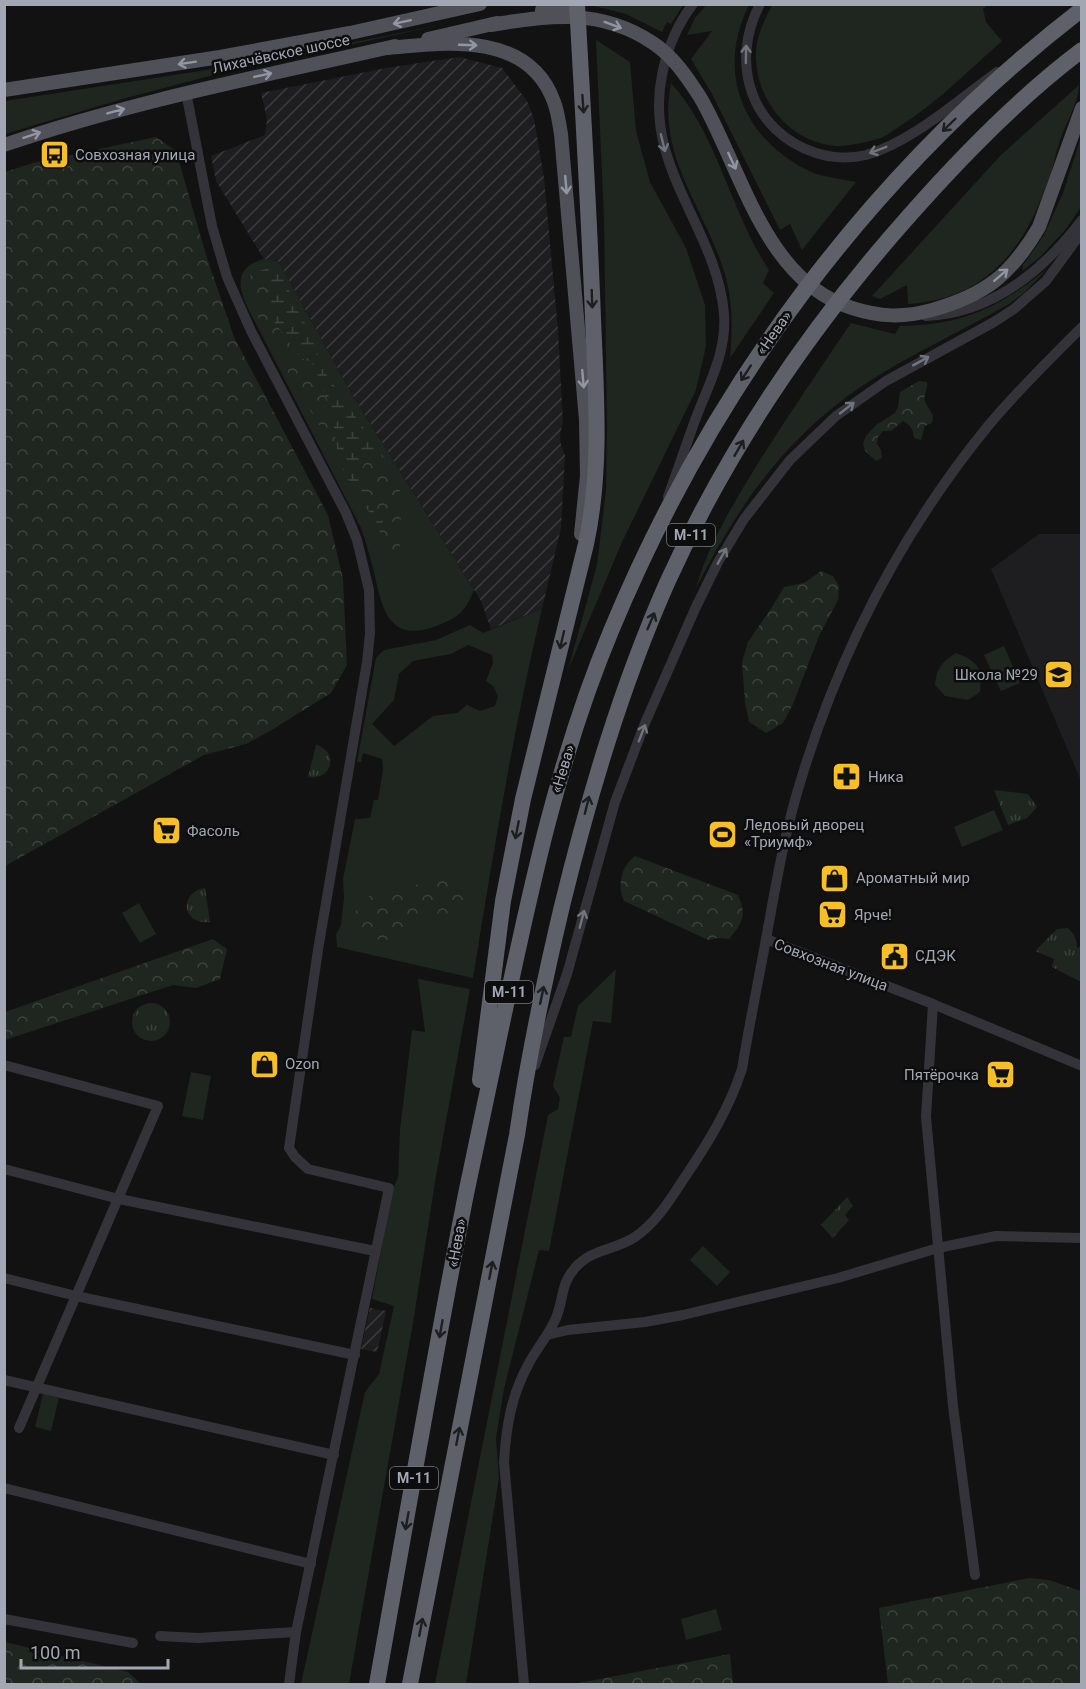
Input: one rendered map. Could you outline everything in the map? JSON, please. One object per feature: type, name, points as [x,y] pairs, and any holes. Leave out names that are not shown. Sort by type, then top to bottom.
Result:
[{"type":"highway","points":[[466,1195],[503,901],[523,799],[592,519],[597,450],[587,161],[577,4]]},
{"type":"highway","name":"«Нева»","points":[[377,1684],[466,1195],[521,932],[556,790],[609,634],[658,525],[691,462],[735,390],[790,309],[854,227],[900,174],[948,125],[1055,29],[1082,9]]},
{"type":"highway","name":"М-11","points":[[410,1684],[517,1135],[529,1057],[559,921],[590,795],[640,648],[668,581],[703,512],[751,428],[794,362],[836,304],[881,248],[973,147],[1082,50]]},
{"type":"main road","name":"Лихачёвское шоссе","points":[[4,90],[220,57],[480,4]]},
{"type":"main road","name":"Лихачёвское шоссе","points":[[4,145],[60,126],[186,92],[491,25],[523,14],[567,4]]},
{"type":"main road","points":[[491,25],[539,17],[580,17],[606,22],[653,43],[682,70],[700,98],[775,248],[800,275],[826,296],[855,309],[887,316],[911,316],[951,305],[973,296],[1007,271],[1029,244],[1047,208],[1082,108]]},
{"type":"main road","points":[[388,48],[426,44],[484,46],[499,49],[533,69],[548,89],[554,102],[561,134],[586,420],[587,476],[575,583]]},
{"type":"street","points":[[658,525],[694,422],[714,376],[721,355],[724,333],[722,297],[717,280],[671,170],[658,121],[660,85],[666,58],[675,33],[693,4]]},
{"type":"street","points":[[760,4],[750,28],[745,57],[752,94],[760,111],[786,139],[803,149],[824,156],[843,158],[863,156],[882,150],[901,140],[1055,29]]},
{"type":"street","points":[[186,92],[212,226],[227,277],[251,331],[346,513],[357,540],[369,590],[370,633],[367,662],[318,950],[289,1148],[308,1169],[390,1188],[296,1632],[289,1684]]},
{"type":"street","points":[[911,316],[958,312],[990,301],[1008,291],[1053,255],[1082,220]]},
{"type":"street","points":[[517,1135],[536,1060],[567,974],[615,802],[645,723],[695,609],[718,561],[744,519],[790,460],[836,416],[886,381],[1014,309],[1046,281],[1082,232]]},
{"type":"street","points":[[766,939],[796,795],[813,741],[846,654],[880,587],[917,524],[982,433],[1082,327]]},
{"type":"street","name":"Совхозная улица","points":[[524,1684],[504,1462],[507,1428],[514,1394],[557,1316],[563,1286],[576,1266],[598,1251],[619,1245],[634,1237],[665,1207],[714,1132],[735,1091],[742,1069],[766,939],[933,1004],[1082,1066]]},
{"type":"street","points":[[933,1004],[926,1117],[953,1406],[975,1575]]},
{"type":"street","points":[[4,1065],[158,1106],[19,1428]]},
{"type":"street","points":[[4,1169],[119,1199],[375,1251]]},
{"type":"street","points":[[547,1335],[568,1330],[645,1322],[683,1315],[838,1278],[938,1248],[996,1236],[1082,1238]]},
{"type":"street","points":[[4,1278],[76,1296],[355,1355]]},
{"type":"street","points":[[4,1380],[334,1455]]},
{"type":"street","points":[[4,1488],[311,1564]]},
{"type":"street","points":[[4,1619],[133,1643]]},
{"type":"street","points":[[160,1636],[198,1638],[296,1632]]},
{"type":"shaded area","points":[[459,57],[502,68],[527,101],[534,119],[544,178],[558,331],[563,422],[560,434],[561,446],[565,455],[561,528],[542,609],[491,629],[481,601],[353,396],[278,261],[264,259],[216,181],[211,156],[265,135],[267,119],[261,93],[386,68]]},
{"type":"shaded area","name":"Школа №29","points":[[1039,534],[1081,534],[1081,781],[991,569]]},
{"type":"shaded area","points":[[370,1308],[386,1311],[377,1352],[361,1349]]},
{"type":"green space","points":[[707,4],[749,5],[739,30],[735,54],[736,78],[741,100],[751,121],[766,140],[784,156],[807,170],[856,182],[802,250],[790,224],[780,230],[712,94],[691,59],[712,31],[687,35],[695,18]]},
{"type":"green space","points":[[773,4],[988,5],[983,9],[986,22],[1002,41],[940,97],[888,134],[865,142],[836,146],[819,143],[789,127],[768,101],[761,85],[756,51],[762,27]]},
{"type":"green space","points":[[683,5],[671,24],[667,22],[662,32],[626,14],[594,6]]},
{"type":"green space","points":[[445,24],[221,73],[5,134],[5,101],[239,65]]},
{"type":"green space","points":[[596,40],[630,62],[636,131],[650,182],[686,248],[705,305],[706,346],[696,390],[622,542],[568,670],[597,565],[606,490],[604,219]]},
{"type":"green space","points":[[671,83],[687,103],[712,149],[744,224],[769,270],[763,283],[774,293],[730,358],[732,322],[728,286],[721,262],[675,154],[668,108]]},
{"type":"green space","points":[[1079,85],[1075,104],[1060,140],[1049,179],[1037,209],[1012,251],[997,268],[979,282],[958,293],[935,300],[908,304],[907,285],[880,299],[872,296],[1001,155]]},
{"type":"green space","points":[[156,137],[176,151],[207,258],[234,337],[328,515],[343,579],[347,665],[331,693],[270,731],[246,744],[204,755],[5,866],[5,172],[33,163]]},
{"type":"green space","points":[[1081,137],[1081,207],[1065,230],[1040,257],[1022,271],[1023,265],[1044,235],[1063,193]]},
{"type":"green space","points":[[264,259],[278,261],[353,396],[474,590],[464,609],[450,620],[420,630],[407,630],[397,626],[384,610],[361,528],[244,300],[240,283],[242,275],[253,263]]},
{"type":"green space","points":[[278,265],[299,313],[315,341],[319,362],[385,459],[378,456],[371,457],[364,462],[361,470],[365,488],[383,522],[378,526],[345,475],[338,456],[331,407],[316,370],[311,362],[301,358],[272,319],[267,289],[253,273]]},
{"type":"green space","points":[[1048,268],[1025,292],[1009,304],[862,386],[809,428],[786,452],[746,502],[696,588],[722,524],[739,494],[851,323],[895,334],[900,326],[943,322],[962,317],[997,303]]},
{"type":"green space","points":[[253,273],[267,289],[284,334],[294,350],[301,358],[311,362],[316,370],[331,407],[338,456],[290,377],[280,351],[262,326],[254,308],[247,279]]},
{"type":"green space","points":[[919,381],[927,382],[925,400],[933,416],[932,423],[925,426],[921,440],[914,438],[911,428],[903,421],[891,431],[883,431],[878,437],[877,444],[882,458],[876,461],[865,451],[863,443],[866,436],[876,425],[895,413],[900,392]]},
{"type":"green space","points":[[372,456],[381,456],[385,459],[403,490],[398,492],[401,521],[395,529],[400,552],[394,566],[384,547],[378,526],[383,522],[364,489],[362,480],[361,472],[364,464]]},
{"type":"green space","points":[[821,571],[833,576],[839,586],[838,600],[819,636],[793,704],[783,723],[766,733],[749,722],[745,702],[742,662],[748,642],[784,587],[804,583]]},
{"type":"green space","points":[[542,609],[513,747],[473,978],[337,947],[336,934],[341,925],[344,898],[343,879],[355,819],[370,818],[374,800],[378,800],[383,770],[382,759],[363,753],[361,762],[357,762],[376,658],[384,650],[436,640],[470,625],[483,633]],"holes":[[[468,645],[492,655],[493,663],[486,681],[493,686],[498,696],[495,706],[480,711],[467,705],[457,713],[433,716],[394,746],[372,724],[394,700],[399,674],[413,661],[451,654]]]},
{"type":"green space","points":[[1004,646],[1020,683],[1001,691],[984,655]]},
{"type":"green space","points":[[956,653],[974,663],[979,671],[980,692],[968,700],[945,696],[935,685],[941,666]]},
{"type":"green space","points":[[316,745],[328,754],[330,765],[323,775],[308,777]]},
{"type":"green space","points":[[994,790],[1028,794],[1037,807],[1027,818],[1008,825]]},
{"type":"green space","points":[[994,810],[1003,830],[962,847],[954,827]]},
{"type":"green space","points":[[635,856],[738,895],[743,914],[738,928],[729,939],[708,940],[624,901],[621,889],[622,877],[626,865]]},
{"type":"green space","points":[[430,877],[450,878],[462,889],[467,903],[460,916],[430,918],[408,937],[393,940],[362,939],[353,928],[354,914],[362,901],[374,893],[389,890],[404,892]]},
{"type":"green space","points":[[205,888],[210,922],[194,919],[187,908],[190,896]]},
{"type":"green space","points":[[139,903],[156,934],[140,943],[122,913]]},
{"type":"green space","points":[[1068,928],[1075,937],[1077,948],[1081,946],[1081,982],[1052,967],[1054,959],[1035,951],[1057,929]]},
{"type":"green space","points":[[213,939],[227,949],[220,979],[196,988],[173,985],[5,1040],[5,1012]]},
{"type":"green space","points":[[616,969],[611,1023],[593,1021],[549,1251],[539,1250],[504,1389],[496,1438],[499,1478],[466,1684],[435,1684],[548,1115],[558,1109],[560,1098],[553,1086],[564,1037],[571,1037],[578,1006]]},
{"type":"green space","points":[[418,979],[470,989],[349,1684],[301,1684],[365,1392],[379,1374],[394,1306],[372,1299],[392,1192],[398,1177],[400,1130],[412,1030],[425,1032]]},
{"type":"green space","points":[[151,1003],[165,1008],[170,1022],[165,1036],[151,1041],[137,1036],[132,1022],[137,1008]]},
{"type":"green space","points":[[191,1072],[211,1076],[203,1120],[182,1116]]},
{"type":"green space","points":[[847,1197],[853,1206],[845,1215],[849,1220],[833,1238],[821,1225]]},
{"type":"green space","points":[[703,1246],[730,1272],[717,1286],[690,1260]]},
{"type":"green space","points":[[43,1394],[59,1398],[51,1431],[35,1427]]},
{"type":"green space","points":[[1029,1578],[1049,1580],[1081,1591],[1081,1684],[888,1684],[879,1608]]},
{"type":"green space","points":[[716,1609],[722,1630],[686,1640],[681,1619]]},
{"type":"green space","points":[[5,1642],[128,1672],[141,1684],[5,1684]]},
{"type":"green space","points":[[730,1654],[733,1684],[574,1684]]},
{"type":"place","name":"Совхозная улица","points":[[54,155]]},
{"type":"place","name":"Школа №29","points":[[1059,675]]},
{"type":"place","name":"Ника","points":[[847,777]]},
{"type":"place","name":"Фасоль","points":[[166,831]]},
{"type":"place","name":"Ледовый дворец «Триумф»","points":[[723,834]]},
{"type":"place","name":"Ароматный мир","points":[[835,878]]},
{"type":"place","name":"Ярче!","points":[[833,915]]},
{"type":"place","name":"СДЭК","points":[[894,956]]},
{"type":"place","name":"Ozon","points":[[264,1064]]},
{"type":"place","name":"Пятёрочка","points":[[1000,1075]]}]
